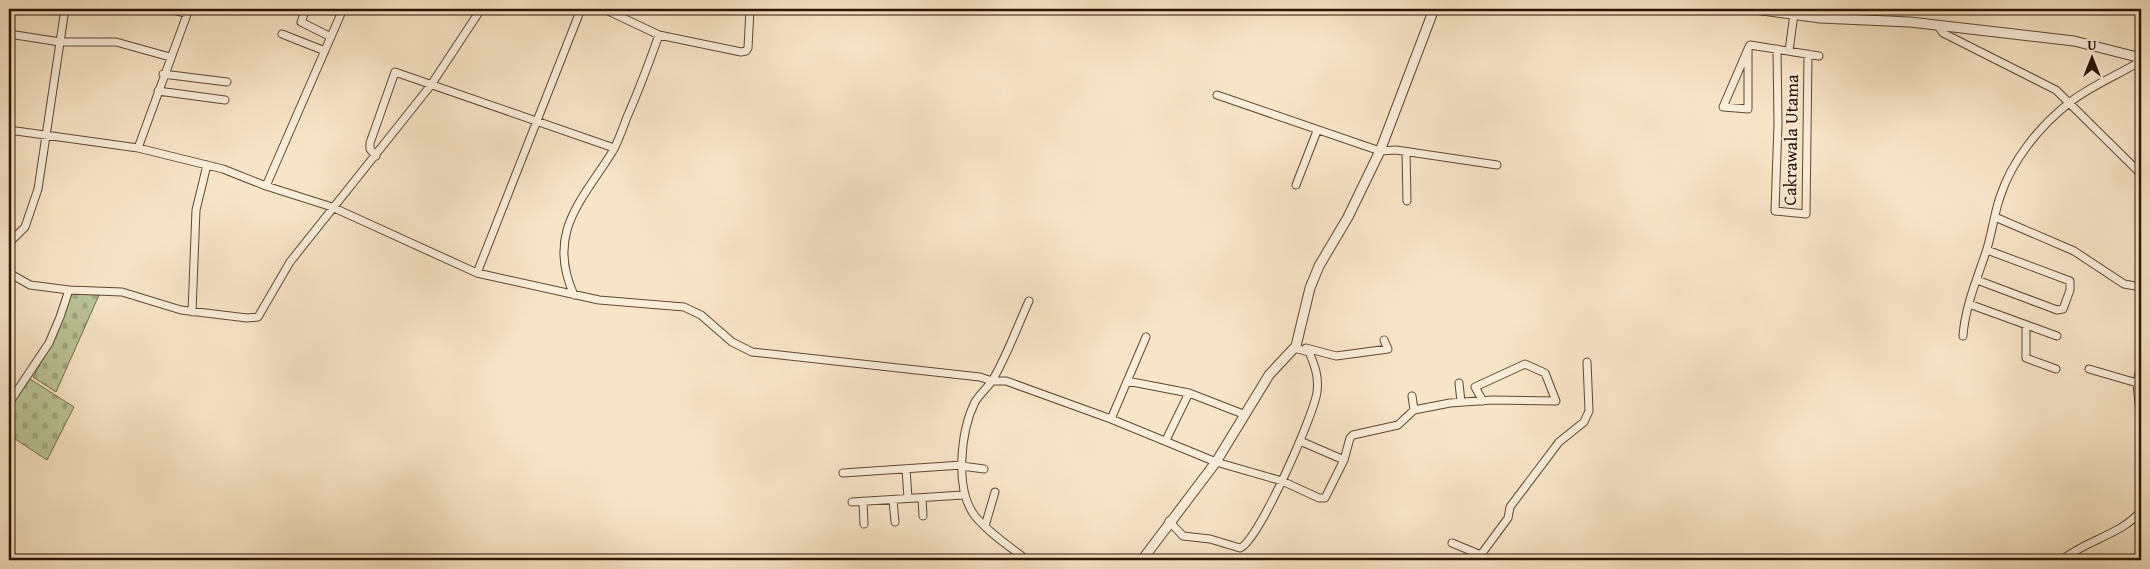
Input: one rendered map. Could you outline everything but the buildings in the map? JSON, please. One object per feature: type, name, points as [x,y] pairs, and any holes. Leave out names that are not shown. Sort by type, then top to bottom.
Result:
[{"type":"street","points":[[9,243],[25,226],[32,212],[38,189],[64,9]]},
{"type":"street","points":[[138,148],[188,11],[170,9]]},
{"type":"street","points":[[306,9],[301,22],[331,37]]},
{"type":"street","points":[[266,186],[343,9]]},
{"type":"street","points":[[9,272],[30,285],[69,290],[122,292],[192,312],[258,317],[290,262],[431,85],[481,9]]},
{"type":"street","points":[[477,273],[581,9]]},
{"type":"street","points":[[604,9],[659,35],[730,50],[746,51],[749,43],[750,9]]},
{"type":"street","points":[[1142,560],[1169,521],[1216,462],[1243,414],[1269,375],[1295,347],[1306,300],[1319,266],[1348,216],[1380,151],[1434,9]]},
{"type":"street","points":[[1755,9],[2074,41],[2141,60]]},
{"type":"street","name":"Cakrawala Utama","points":[[1789,51],[1794,14]]},
{"type":"street","points":[[1938,26],[1943,33],[2047,84],[2070,102],[2141,174]]},
{"type":"street","points":[[9,34],[60,42],[116,42],[170,57]]},
{"type":"street","points":[[282,34],[325,51]]},
{"type":"street","points":[[574,295],[567,279],[563,262],[569,224],[588,186],[614,148],[645,76],[659,35]]},
{"type":"street","name":"Cakrawala Utama","points":[[1748,49],[1750,44],[1819,56]]},
{"type":"street","points":[[1748,49],[1748,109],[1723,107],[1730,90],[1748,49]]},
{"type":"street","name":"Cakrawala Utama","points":[[1778,49],[1775,211],[1806,214],[1808,54]]},
{"type":"street","points":[[1962,336],[1964,318],[1987,250],[1999,198],[2023,153],[2034,138],[2070,102],[2141,60]]},
{"type":"street","points":[[376,156],[370,149],[370,143],[395,72],[614,148]]},
{"type":"street","points":[[164,74],[227,82]]},
{"type":"street","points":[[158,91],[225,100]]},
{"type":"street","points":[[1217,95],[1317,131],[1380,151],[1406,152],[1496,165]]},
{"type":"street","points":[[9,130],[138,148],[238,174],[266,186],[332,207],[477,273],[613,302],[684,307],[701,315],[738,345],[760,354],[980,377],[992,381],[1006,381],[1021,385],[1166,440],[1216,462],[1282,481],[1319,498],[1325,498],[1344,460],[1350,438],[1353,435],[1398,425],[1414,410],[1462,402],[1556,401],[1545,373],[1525,364],[1475,387],[1483,401]]},
{"type":"street","points":[[1296,185],[1317,131]]},
{"type":"street","points":[[1406,152],[1407,201]]},
{"type":"street","points":[[192,312],[196,210],[207,165]]},
{"type":"street","points":[[1995,217],[2074,251],[2124,284],[2141,287]]},
{"type":"street","points":[[1978,280],[2057,310],[2063,309],[2070,290],[2070,281],[1987,250]]},
{"type":"street","points":[[9,403],[49,343],[69,290]]},
{"type":"street","points":[[1027,560],[974,515],[964,495],[962,466],[971,413],[976,400],[992,381],[1030,301]]},
{"type":"street","points":[[1969,304],[2057,336]]},
{"type":"street","points":[[2026,325],[2026,358],[2056,369]]},
{"type":"street","points":[[1111,419],[1146,337]]},
{"type":"street","points":[[1295,347],[1336,356],[1385,351],[1388,349],[1384,340]]},
{"type":"street","points":[[1169,521],[1183,536],[1210,539],[1230,546],[1243,547],[1250,540],[1282,481],[1300,441],[1317,395],[1318,381],[1309,352],[1295,347]]},
{"type":"street","points":[[1452,543],[1479,558],[1508,518],[1510,507],[1559,442],[1587,417],[1589,411],[1587,362]]},
{"type":"street","points":[[2141,366],[2136,383],[2141,424]]},
{"type":"street","points":[[2090,369],[2136,383]]},
{"type":"street","points":[[1127,381],[1189,393],[1243,414]]},
{"type":"street","points":[[1459,383],[1462,402]]},
{"type":"street","points":[[1166,440],[1189,393]]},
{"type":"street","points":[[1412,396],[1414,410]]},
{"type":"street","points":[[1300,441],[1344,460]]},
{"type":"street","points":[[842,473],[962,466],[984,469]]},
{"type":"street","points":[[906,469],[908,498]]},
{"type":"street","points":[[985,526],[995,492]]},
{"type":"street","points":[[852,502],[964,495]]},
{"type":"street","points":[[922,498],[923,516]]},
{"type":"street","points":[[893,500],[895,522]]},
{"type":"street","points":[[863,501],[864,524]]},
{"type":"street","points":[[2062,560],[2083,545],[2126,525],[2141,511]]},
{"type":"green space","points":[[71,292],[99,295],[56,392],[33,377],[51,345]]},
{"type":"green space","points":[[30,379],[74,407],[47,460],[9,435],[9,409]]}]
